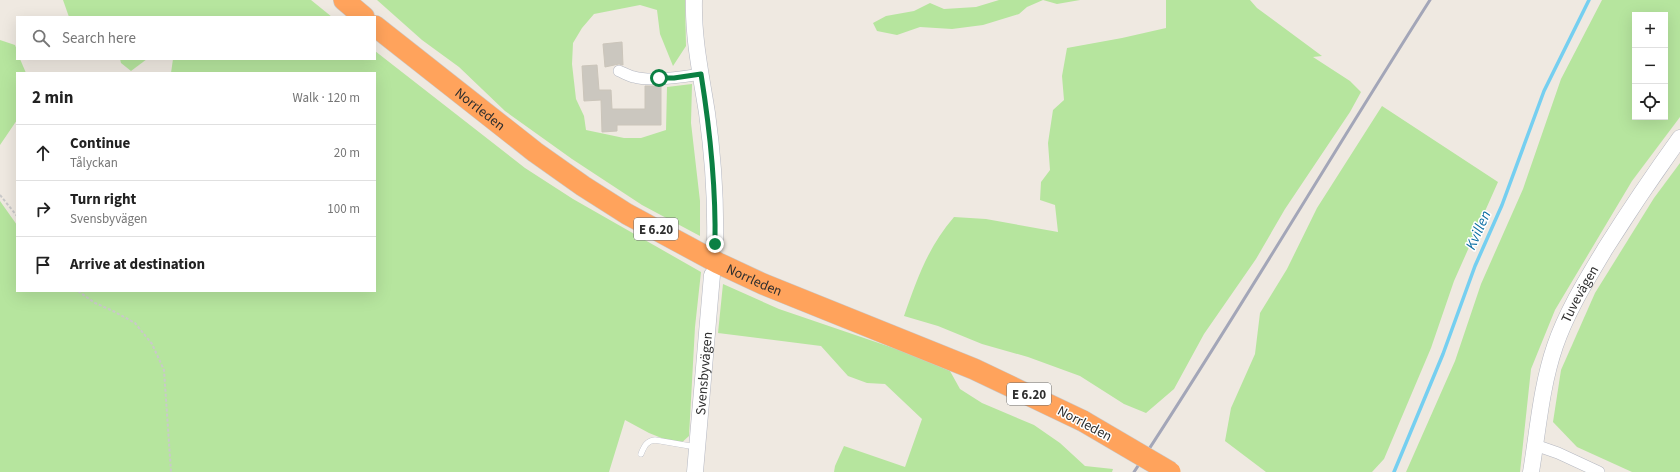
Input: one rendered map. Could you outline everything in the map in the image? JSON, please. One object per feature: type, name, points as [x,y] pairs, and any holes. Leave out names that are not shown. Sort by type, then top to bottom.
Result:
[{"type":"highway","points":[[344,0],[363,16]]},
{"type":"highway","name":"Norrleden","points":[[376,27],[508,131],[583,186],[627,214],[718,263],[756,281],[974,369],[1083,421],[1170,472]]},
{"type":"street","points":[[694,0],[696,38],[712,154],[716,207],[715,244]]},
{"type":"street","points":[[619,72],[634,78],[646,79],[674,78],[701,74]]},
{"type":"street","name":"Tuvevägen","points":[[1531,472],[1541,399],[1548,367],[1562,327],[1571,307],[1623,221],[1680,138]]},
{"type":"street","name":"Svensbyvägen","points":[[694,472],[712,275]]},
{"type":"street","points":[[1535,445],[1558,453],[1599,472]]},
{"type":"lane","points":[[641,454],[644,446],[649,441],[655,440],[697,447]]},
{"type":"path","points":[[0,195],[16,215]]},
{"type":"path","points":[[79,292],[95,303],[134,323],[152,344],[164,370],[171,472]]},
{"type":"green space","points":[[63,0],[311,0],[331,16],[69,16]]},
{"type":"green space","points":[[377,0],[685,0],[686,46],[673,66],[660,34],[657,10],[640,5],[594,14],[582,28],[573,43],[572,64],[576,99],[584,116],[586,130],[624,138],[641,138],[666,130],[667,87],[692,84],[691,123],[700,201],[700,236],[642,205],[572,159],[505,111],[459,67],[422,40]]},
{"type":"green space","points":[[999,0],[1043,0],[1027,7],[1019,14],[983,25],[952,29],[920,27],[897,35],[877,31],[873,23],[886,16],[914,11],[930,3],[944,9],[976,7]]},
{"type":"green space","points":[[1043,0],[1080,0],[1057,4]]},
{"type":"green space","points":[[1166,0],[1250,0],[1257,8],[1322,56],[1313,57],[1350,81],[1361,92],[1350,112],[1285,209],[1256,259],[1204,334],[1174,389],[1146,413],[1124,404],[1080,376],[1028,357],[982,344],[938,326],[904,316],[930,252],[945,228],[954,217],[986,219],[1058,232],[1055,205],[1040,200],[1041,182],[1050,170],[1048,143],[1053,110],[1064,100],[1062,76],[1067,48],[1166,28]]},
{"type":"green space","points":[[1602,0],[1680,0],[1680,117],[1632,181],[1555,310],[1531,369],[1520,472],[1406,472],[1455,361],[1481,284],[1523,189],[1561,79]]},
{"type":"green space","points":[[0,40],[15,45],[16,60],[20,60],[26,72],[16,72],[16,121],[0,145]]},
{"type":"green space","points":[[376,52],[525,168],[573,199],[701,272],[695,327],[689,436],[679,445],[649,433],[625,420],[609,472],[0,472],[0,201],[16,224],[16,292],[376,292],[376,72],[171,72],[173,60],[376,60]]},
{"type":"green space","points":[[120,60],[146,60],[131,71],[121,63]]},
{"type":"green space","points":[[1382,106],[1498,182],[1454,281],[1431,348],[1384,459],[1372,472],[1266,472],[1225,441],[1231,408],[1255,354],[1260,313],[1287,269],[1317,208]]},
{"type":"green space","points":[[1680,163],[1680,472],[1632,472],[1577,447],[1553,422],[1561,370],[1595,293],[1654,198]]},
{"type":"green space","points":[[723,284],[779,309],[908,353],[950,371],[960,389],[982,403],[1034,425],[1060,443],[1085,466],[1113,469],[1112,472],[834,472],[835,466],[844,446],[905,467],[922,419],[885,384],[867,383],[848,376],[821,346],[718,333]]},
{"type":"building","points":[[622,42],[623,65],[619,64],[605,67],[603,44]]},
{"type":"building","points":[[597,65],[599,90],[611,90],[612,109],[645,109],[645,86],[661,86],[661,125],[617,125],[617,131],[602,132],[601,100],[584,101],[582,66]]},
{"type":"waterway","name":"Kvillen","points":[[1394,472],[1443,354],[1475,266],[1502,205],[1544,91],[1589,0]]},
{"type":"railway","points":[[1134,472],[1172,414],[1430,0]]},
{"type":"route","points":[[659,78],[674,78],[701,74],[712,154],[716,207],[715,244]]}]
